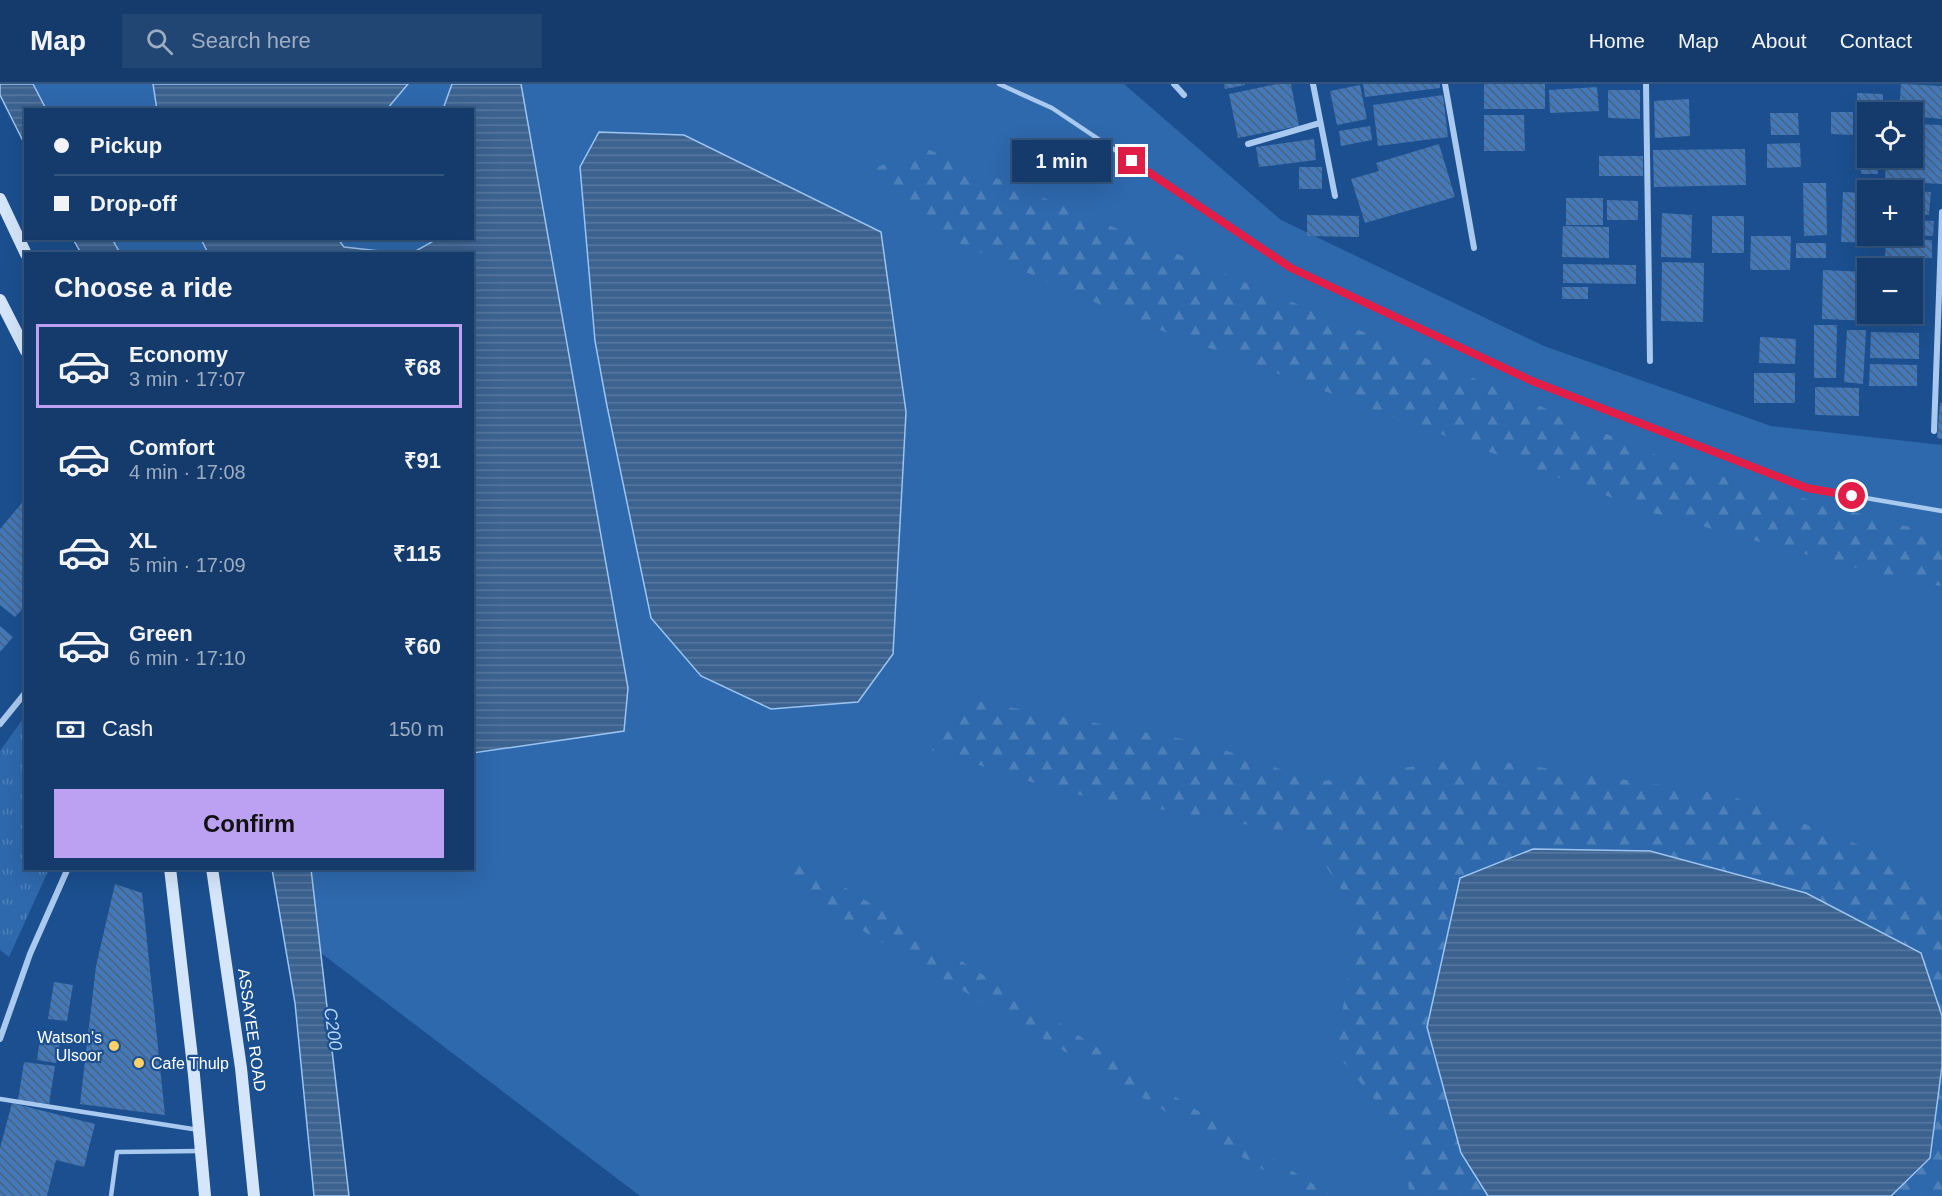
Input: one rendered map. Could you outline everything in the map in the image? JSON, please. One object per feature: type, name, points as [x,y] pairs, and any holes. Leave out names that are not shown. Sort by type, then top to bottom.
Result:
[{"type":"main road","points":[[0,199],[25,252]]},
{"type":"main road","points":[[0,300],[24,347]]},
{"type":"main road","points":[[170,870],[195,1075],[205,1196]]},
{"type":"main road","name":"ASSAYEE ROAD","points":[[212,870],[242,1068],[254,1196]]},
{"type":"street","points":[[1174,84],[1184,95]]},
{"type":"street","points":[[1313,84],[1335,196]]},
{"type":"street","points":[[1445,84],[1474,248]]},
{"type":"street","points":[[1646,84],[1650,361]]},
{"type":"street","points":[[1248,144],[1320,123]]},
{"type":"street","points":[[1934,431],[1942,212]]},
{"type":"street","points":[[0,724],[24,694]]},
{"type":"street","points":[[0,1040],[30,954],[67,870]]},
{"type":"lane","points":[[999,84],[1052,108],[1291,268],[1532,381],[1807,488],[1942,511]]},
{"type":"lane","points":[[0,1099],[199,1130]]},
{"type":"lane","points":[[111,1196],[117,1152],[201,1151]]},
{"type":"green space","points":[[33,84],[1124,84],[1281,220],[1544,346],[1771,426],[1942,445],[1942,1196],[640,1196],[321,953],[311,870],[474,870],[474,252],[119,252],[113,240],[474,240],[474,108],[45,108]]},
{"type":"green space","points":[[927,149],[1678,464],[1900,525],[1942,532],[1942,586],[1905,581],[1653,513],[1147,325],[952,240],[872,169]]},
{"type":"green space","points":[[960,698],[1203,743],[1318,782],[1470,757],[1729,795],[1890,857],[1942,909],[1942,1196],[1410,1196],[1400,1130],[1335,1052],[1359,917],[1306,835],[1063,792],[932,750]]},
{"type":"green space","points":[[24,717],[24,870],[49,870],[9,957],[0,950],[0,751]]},
{"type":"green space","points":[[800,859],[1332,1196],[1307,1196],[791,888],[776,864]]},
{"type":"shaded area","points":[[0,84],[33,84],[45,108],[24,108],[24,143],[0,95]]},
{"type":"shaded area","points":[[153,84],[408,84],[388,108],[157,108]]},
{"type":"shaded area","points":[[452,84],[521,84],[628,688],[624,731],[474,753],[474,252],[414,252],[435,240],[474,240],[474,108],[443,108]]},
{"type":"shaded area","points":[[599,132],[684,135],[881,232],[906,412],[893,654],[858,702],[771,709],[701,676],[651,618],[595,341],[580,167]]},
{"type":"shaded area","points":[[74,240],[113,240],[119,252],[80,252]]},
{"type":"shaded area","points":[[202,240],[339,240],[344,247],[389,252],[208,252]]},
{"type":"shaded area","points":[[1533,849],[1650,851],[1806,893],[1921,953],[1942,1016],[1942,1066],[1930,1158],[1891,1196],[1488,1196],[1461,1153],[1427,1027],[1460,878]]},
{"type":"shaded area","points":[[272,870],[311,870],[349,1196],[314,1196],[295,1003]]},
{"type":"building","points":[[1224,84],[1245,84],[1245,85],[1225,89]]},
{"type":"building","points":[[1277,84],[1291,84],[1299,126],[1238,138],[1229,94]]},
{"type":"building","points":[[1363,84],[1440,84],[1440,88],[1365,97]]},
{"type":"building","points":[[1484,84],[1545,84],[1545,109],[1484,109]]},
{"type":"building","points":[[1901,84],[1942,86],[1942,119],[1923,117],[1923,102],[1900,102]]},
{"type":"building","points":[[1360,85],[1367,119],[1337,125],[1330,91]]},
{"type":"building","points":[[1597,87],[1599,111],[1550,113],[1549,90]]},
{"type":"building","points":[[1608,90],[1640,90],[1640,119],[1608,118]]},
{"type":"building","points":[[1857,93],[1883,94],[1883,102],[1857,102]]},
{"type":"building","points":[[1443,95],[1448,137],[1378,146],[1373,105]]},
{"type":"building","points":[[1689,99],[1690,136],[1655,138],[1654,101]]},
{"type":"building","points":[[1831,112],[1853,112],[1853,135],[1831,134]]},
{"type":"building","points":[[1770,113],[1798,113],[1799,135],[1771,135]]},
{"type":"building","points":[[1484,115],[1524,115],[1525,151],[1484,151]]},
{"type":"building","points":[[1923,124],[1942,125],[1942,184],[1923,183],[1923,180],[1885,180],[1886,168],[1923,168]]},
{"type":"building","points":[[1370,126],[1372,140],[1341,146],[1339,131]]},
{"type":"building","points":[[1314,139],[1316,160],[1259,167],[1256,147]]},
{"type":"building","points":[[1800,143],[1801,167],[1767,168],[1767,144]]},
{"type":"building","points":[[1439,144],[1455,197],[1365,223],[1351,179],[1379,171],[1376,163]]},
{"type":"building","points":[[1745,149],[1746,185],[1654,187],[1653,150]]},
{"type":"building","points":[[1599,156],[1643,156],[1643,176],[1599,176]]},
{"type":"building","points":[[1299,167],[1322,167],[1322,189],[1299,189]]},
{"type":"building","points":[[1861,168],[1878,168],[1878,174],[1861,174]]},
{"type":"building","points":[[1803,183],[1826,183],[1827,235],[1804,236]]},
{"type":"building","points":[[1843,192],[1857,193],[1857,242],[1841,242]]},
{"type":"building","points":[[1923,192],[1931,192],[1929,215],[1923,214]]},
{"type":"building","points":[[1566,198],[1603,198],[1603,225],[1566,225]]},
{"type":"building","points":[[1607,200],[1638,201],[1638,220],[1607,220]]},
{"type":"building","points":[[1662,213],[1692,215],[1691,258],[1661,257]]},
{"type":"building","points":[[1307,215],[1359,216],[1359,237],[1307,236]]},
{"type":"building","points":[[1712,216],[1744,216],[1744,253],[1712,253]]},
{"type":"building","points":[[1923,220],[1934,221],[1933,236],[1923,236]]},
{"type":"building","points":[[1563,226],[1609,227],[1609,258],[1562,257]]},
{"type":"building","points":[[1751,236],[1791,236],[1790,270],[1750,270]]},
{"type":"building","points":[[1923,240],[1932,240],[1932,258],[1885,257],[1886,246],[1923,246]]},
{"type":"building","points":[[1796,243],[1826,243],[1826,258],[1796,258]]},
{"type":"building","points":[[1662,262],[1704,263],[1703,322],[1661,321]]},
{"type":"building","points":[[1563,264],[1636,265],[1636,284],[1563,283]]},
{"type":"building","points":[[1823,270],[1857,272],[1857,320],[1822,319]]},
{"type":"building","points":[[1562,287],[1588,287],[1588,299],[1562,299]]},
{"type":"building","points":[[1814,325],[1837,325],[1836,378],[1814,378]]},
{"type":"building","points":[[1847,330],[1866,330],[1863,384],[1844,382]]},
{"type":"building","points":[[1871,332],[1919,333],[1919,359],[1870,358]]},
{"type":"building","points":[[1760,337],[1796,339],[1795,364],[1759,363]]},
{"type":"building","points":[[1870,364],[1917,365],[1917,386],[1869,386]]},
{"type":"building","points":[[1754,373],[1795,373],[1795,403],[1754,403]]},
{"type":"building","points":[[1815,387],[1859,388],[1859,416],[1815,415]]},
{"type":"building","points":[[1940,403],[1942,403],[1942,439],[1937,438]]},
{"type":"building","points":[[24,500],[24,607],[15,617],[0,605],[0,529]]},
{"type":"building","points":[[0,626],[13,637],[0,652]]},
{"type":"building","points":[[115,884],[142,893],[165,1115],[80,1104],[96,966]]},
{"type":"building","points":[[54,982],[73,985],[67,1021],[48,1019]]},
{"type":"building","points":[[40,1039],[60,1042],[56,1063],[37,1060]]},
{"type":"building","points":[[24,1062],[55,1066],[49,1104],[18,1100]]},
{"type":"building","points":[[12,1103],[95,1124],[84,1167],[56,1160],[47,1196],[0,1196],[0,1148]]},
{"type":"place","name":"Watson's Ulsoor","points":[[114,1046]]},
{"type":"place","name":"Cafe Thulp","points":[[139,1063]]},
{"type":"route","points":[[1132,161],[1291,268],[1532,381],[1807,488],[1852,496]]},
{"type":"water label","name":"C200","points":[[333,1029]]}]
